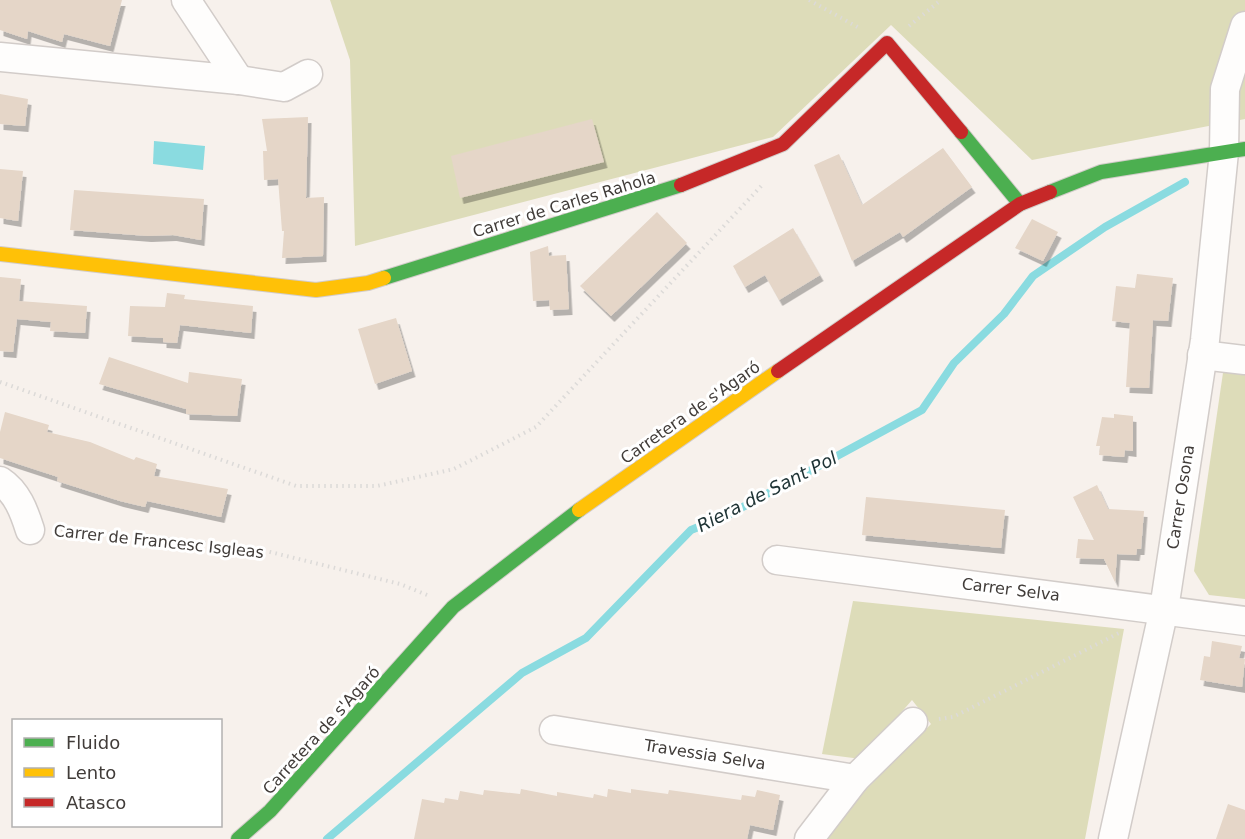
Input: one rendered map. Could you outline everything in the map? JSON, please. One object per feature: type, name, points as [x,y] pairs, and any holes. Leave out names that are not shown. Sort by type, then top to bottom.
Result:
[{"type":"street","points":[[186,0],[239,80]]},
{"type":"street","name":"Carrer Osona","points":[[1113,839],[1164,609],[1235,150],[1225,89],[1245,26]]},
{"type":"street","points":[[887,43],[1020,204]]},
{"type":"street","name":"Carrer de Carles Rahola","points":[[0,254],[275,287],[316,290],[368,283],[687,183],[783,144],[887,43]]},
{"type":"street","points":[[0,57],[239,80],[284,87],[308,74]]},
{"type":"street","name":"Carretera de s'Agaró","points":[[238,839],[270,811],[453,607],[604,491],[1020,204],[1101,172],[1235,150]]},
{"type":"street","points":[[1202,355],[1245,360]]},
{"type":"street","points":[[0,481],[8,486],[19,501],[30,530]]},
{"type":"street","name":"Carrer Selva","points":[[777,560],[1245,621]]},
{"type":"street","points":[[809,839],[855,779],[913,722]]},
{"type":"street","name":"Travessia Selva","points":[[554,730],[855,779]]},
{"type":"path","points":[[809,0],[887,43],[940,0]]},
{"type":"path","points":[[0,382],[296,486],[377,486],[454,469],[536,427],[766,181]]},
{"type":"path","name":"Carrer de Francesc Isgleas","points":[[30,530],[73,529],[258,549],[400,584],[453,607]]},
{"type":"path","points":[[913,722],[953,717],[1123,631]]},
{"type":"green space","points":[[330,0],[1245,0],[1245,119],[1032,160],[891,25],[773,137],[355,246],[350,60]]},
{"type":"green space","points":[[1224,366],[1245,369],[1245,599],[1209,595],[1194,571]]},
{"type":"green space","points":[[853,601],[1124,629],[1085,839],[817,839],[931,724],[912,700],[861,759],[822,754]]},
{"type":"water","points":[[154,141],[205,146],[203,170],[153,164]]},
{"type":"building","points":[[0,0],[122,0],[110,46],[64,34],[62,42],[28,31],[27,39],[0,30]]},
{"type":"building","points":[[0,94],[28,99],[25,126],[0,124]]},
{"type":"building","points":[[308,117],[306,198],[324,197],[323,256],[282,258],[284,231],[282,231],[278,179],[264,180],[263,151],[267,151],[262,119]]},
{"type":"building","points":[[592,119],[604,162],[460,198],[451,156]]},
{"type":"building","points":[[943,148],[972,187],[903,237],[900,232],[852,261],[814,165],[839,154],[862,205]]},
{"type":"building","points":[[0,169],[23,171],[18,221],[0,218]]},
{"type":"building","points":[[74,190],[204,199],[201,240],[173,235],[148,236],[70,230]]},
{"type":"building","points":[[657,212],[687,243],[611,316],[580,286]]},
{"type":"building","points":[[1032,219],[1058,232],[1043,261],[1015,248]]},
{"type":"building","points":[[793,228],[820,275],[779,300],[765,275],[745,287],[733,266]]},
{"type":"building","points":[[548,246],[549,256],[566,255],[569,309],[550,310],[549,300],[533,301],[530,252]]},
{"type":"building","points":[[1137,274],[1173,278],[1168,321],[1153,320],[1149,388],[1126,387],[1130,323],[1112,321],[1116,286],[1135,288]]},
{"type":"building","points":[[0,277],[21,279],[19,301],[87,306],[85,333],[50,331],[51,322],[17,319],[13,352],[0,351]]},
{"type":"building","points":[[167,293],[185,295],[184,299],[253,306],[251,333],[180,325],[177,343],[163,342],[163,338],[128,336],[130,306],[165,307]]},
{"type":"building","points":[[396,318],[412,371],[375,384],[358,329]]},
{"type":"building","points":[[109,357],[188,383],[189,372],[242,379],[237,416],[186,414],[186,409],[99,384]]},
{"type":"building","points":[[5,412],[49,425],[47,432],[90,442],[134,460],[136,457],[157,464],[154,476],[228,489],[221,517],[147,501],[145,507],[120,501],[57,481],[58,477],[0,458],[0,432]]},
{"type":"building","points":[[1114,414],[1133,416],[1133,451],[1125,450],[1124,457],[1099,455],[1100,446],[1096,446],[1102,417],[1114,418]]},
{"type":"building","points":[[1097,485],[1108,509],[1144,511],[1141,549],[1137,549],[1136,555],[1117,554],[1115,582],[1104,559],[1076,558],[1078,539],[1094,540],[1073,497]]},
{"type":"building","points":[[866,497],[1005,510],[1001,548],[862,535]]},
{"type":"building","points":[[1212,641],[1242,646],[1239,658],[1245,659],[1242,687],[1200,680],[1204,656],[1210,657]]},
{"type":"building","points":[[521,789],[557,796],[557,792],[593,798],[594,794],[607,797],[608,789],[631,793],[631,789],[668,794],[669,790],[741,800],[742,795],[755,797],[757,790],[780,795],[773,830],[750,825],[747,839],[414,839],[422,799],[444,803],[445,798],[458,800],[460,791],[483,795],[484,790],[520,794]]},
{"type":"building","points":[[1228,804],[1245,810],[1245,839],[1216,839]]},
{"type":"waterway","name":"Riera de Sant Pol","points":[[327,839],[522,673],[586,638],[691,530],[728,515],[922,410],[954,363],[1004,314],[1033,276],[1105,227],[1185,182]]},
{"type":"traffic: fast","points":[[961,132],[1020,204]]},
{"type":"traffic: fast","points":[[1050,192],[1101,172],[1245,149]]},
{"type":"traffic: fast","points":[[384,278],[681,185]]},
{"type":"traffic: fast","points":[[238,839],[270,811],[453,607],[579,510]]},
{"type":"traffic: slow","points":[[0,254],[316,290],[368,283],[384,278]]},
{"type":"traffic: slow","points":[[579,510],[778,371]]},
{"type":"traffic: jam","points":[[681,185],[783,144],[887,43],[961,132]]},
{"type":"traffic: jam","points":[[778,371],[1020,204],[1050,192]]}]
